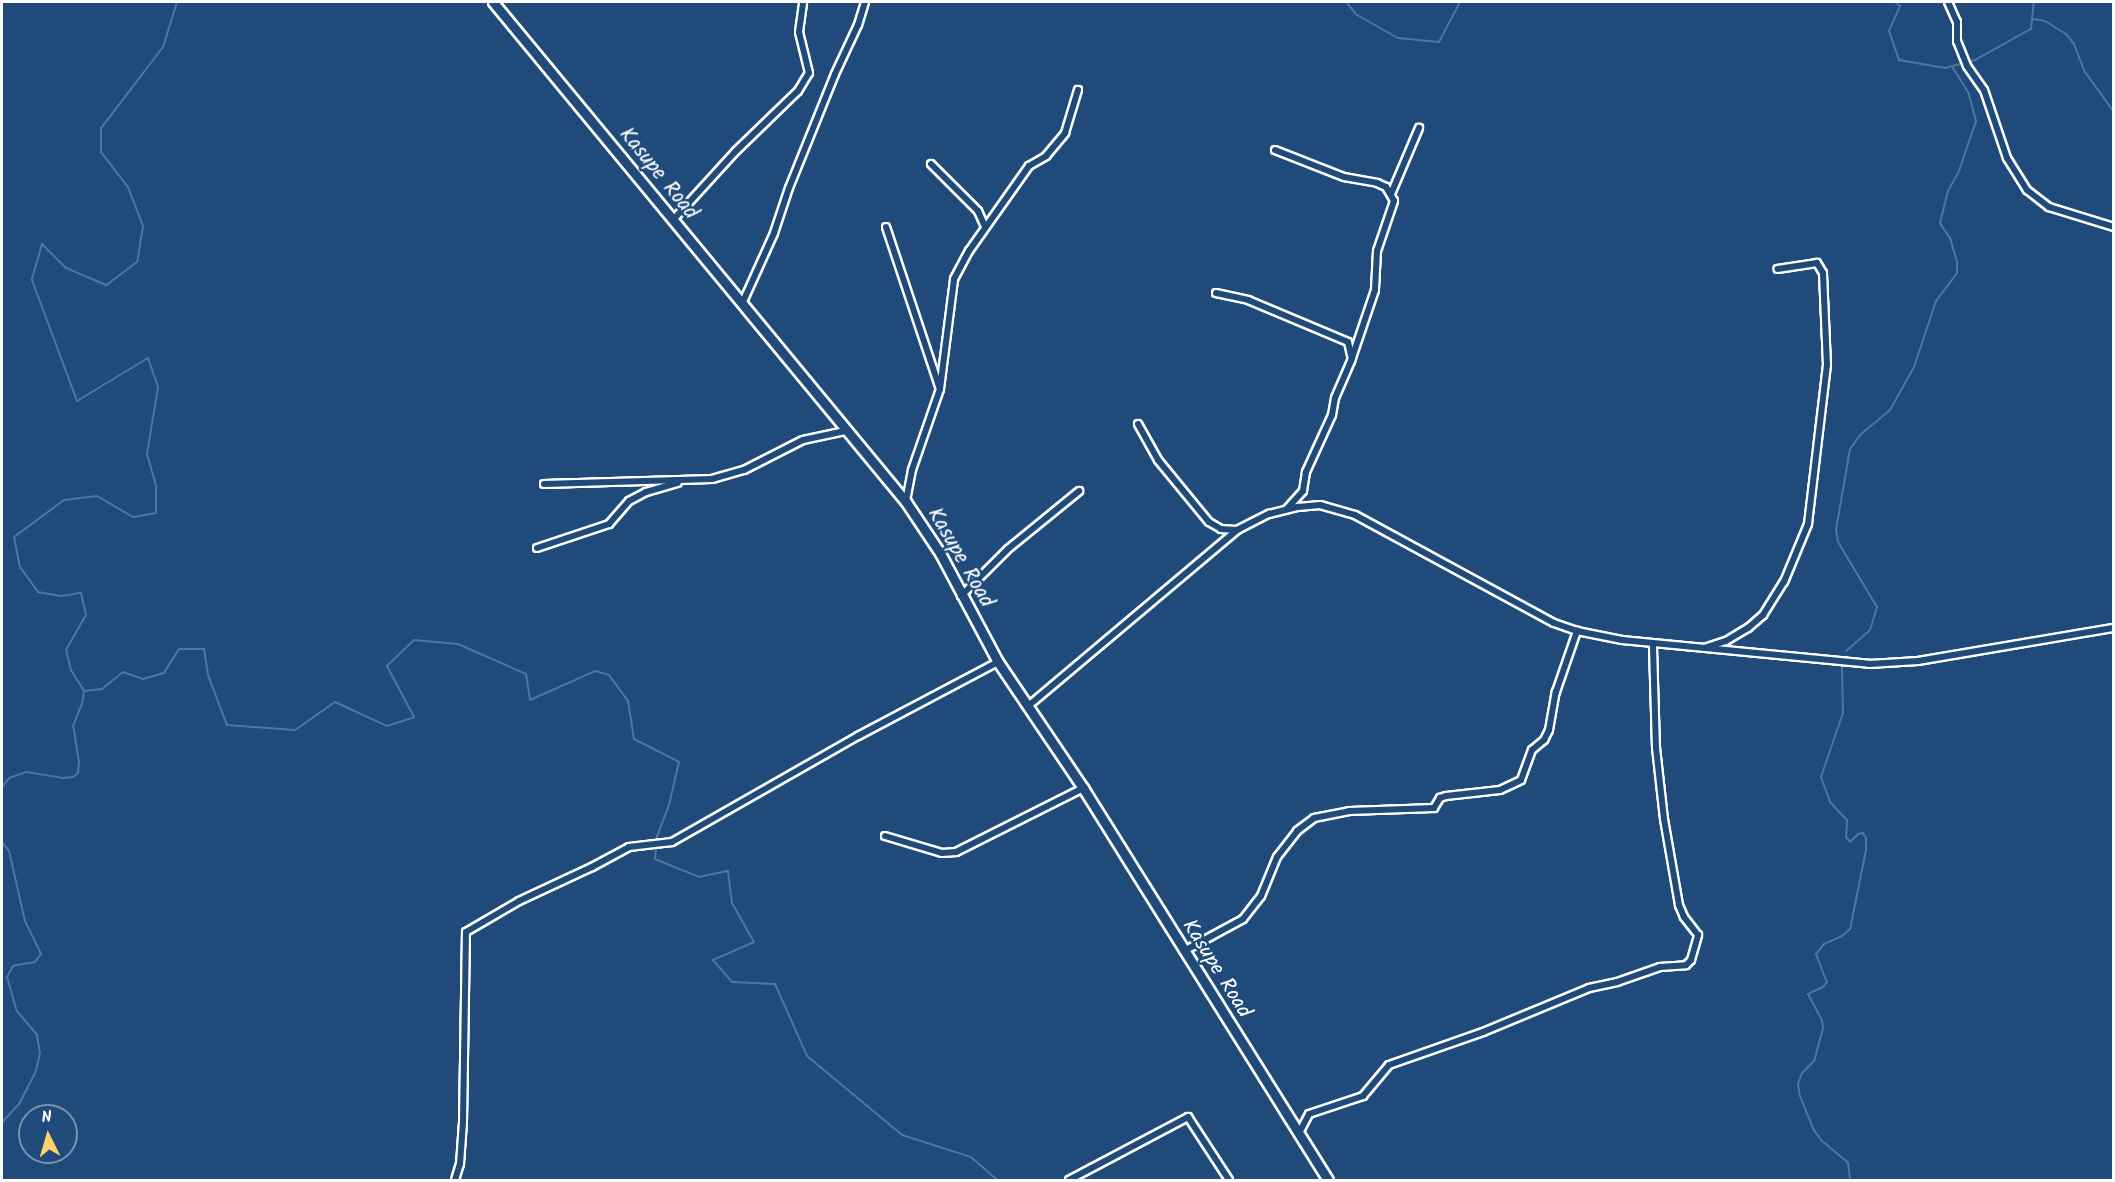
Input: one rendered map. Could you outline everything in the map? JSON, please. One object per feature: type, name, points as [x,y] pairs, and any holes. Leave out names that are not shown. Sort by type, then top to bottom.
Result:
[{"type":"street","name":"Kasupe Road","points":[[493,2],[519,30],[845,431],[906,502],[939,554],[998,662],[1083,788],[1328,1180]]},
{"type":"street","points":[[673,220],[736,152],[798,91],[809,74],[799,32],[803,2]]},
{"type":"street","points":[[742,304],[774,233],[789,188],[835,74],[858,25],[865,2]]},
{"type":"street","points":[[1948,2],[1957,22],[1957,41],[1967,66],[1984,90],[2007,158],[2027,190],[2049,207],[2114,227]]},
{"type":"street","points":[[906,502],[915,460],[940,389],[954,279],[985,227],[1029,166],[1046,156],[1065,133],[1078,90]]},
{"type":"street","points":[[1391,194],[1419,128]]},
{"type":"street","points":[[1275,150],[1344,177],[1377,183],[1386,187],[1394,201],[1377,251],[1375,290],[1352,360],[1335,398],[1332,415],[1306,472],[1303,491],[1287,510]]},
{"type":"street","points":[[931,164],[978,211],[985,227]]},
{"type":"street","points":[[886,227],[940,389]]},
{"type":"street","points":[[1700,649],[1726,641],[1748,628],[1763,615],[1784,582],[1808,524],[1827,365],[1823,273],[1816,263],[1777,269]]},
{"type":"street","points":[[1216,293],[1248,300],[1348,342],[1352,360]]},
{"type":"street","points":[[1138,424],[1158,460],[1209,522],[1221,529],[1237,530]]},
{"type":"street","points":[[537,548],[609,524],[629,501],[646,492],[687,481],[734,474],[803,440],[845,431]]},
{"type":"street","points":[[544,484],[687,481]]},
{"type":"street","points":[[961,597],[1008,549],[1079,492]]},
{"type":"street","points":[[1027,707],[1237,530],[1269,514],[1320,506],[1355,515],[1554,623],[1577,632],[1653,644],[1869,664],[1918,661],[2114,628]]},
{"type":"street","points":[[1184,951],[1243,919],[1261,896],[1277,857],[1297,831],[1314,818],[1350,811],[1434,808],[1440,798],[1446,796],[1500,790],[1521,780],[1532,750],[1549,730],[1556,692],[1577,632]]},
{"type":"street","points":[[1299,1133],[1309,1114],[1363,1096],[1389,1065],[1483,1032],[1589,988],[1617,982],[1660,967],[1686,965],[1691,960],[1698,934],[1684,917],[1679,905],[1664,819],[1656,748],[1653,644]]},
{"type":"street","points":[[455,1180],[460,1164],[463,1133],[466,932],[519,901],[629,847],[672,842],[858,736],[998,662]]},
{"type":"street","points":[[885,836],[942,853],[956,852],[1083,788]]},
{"type":"street","points":[[1070,1180],[1188,1117],[1229,1180]]},
{"type":"waterway","points":[[177,2],[163,47],[101,128],[101,152],[128,187],[143,226],[137,262],[106,285],[66,268],[42,244],[32,280],[77,401],[148,358],[158,387],[147,454],[156,485],[156,513],[133,517],[97,496],[64,500],[14,537],[20,567],[38,592],[61,596],[81,593],[86,615],[66,649],[71,670],[84,691],[102,689],[123,672],[143,679],[164,673],[179,649],[204,649],[208,675],[227,725],[295,730],[335,702],[387,726],[414,717],[387,666],[414,640],[458,644],[526,674],[530,700],[595,671],[609,675],[628,701],[634,739],[679,762],[669,805],[657,836],[655,859],[699,877],[728,871],[732,903],[754,942],[713,960],[732,982],[775,984],[807,1056],[902,1135],[971,1157],[997,1180]]},
{"type":"waterway","points":[[1346,2],[1357,15],[1398,38],[1439,42],[1460,2]]},
{"type":"waterway","points":[[1895,2],[1900,6],[1889,31],[1899,60],[1945,68],[1975,60],[2031,29],[2034,2]]},
{"type":"waterway","points":[[2033,19],[2045,21],[2066,34],[2074,44],[2085,72],[2114,112]]},
{"type":"waterway","points":[[1846,651],[1870,630],[1877,607],[1838,542],[1836,530],[1850,449],[1860,435],[1890,410],[1914,367],[1936,301],[1957,273],[1957,262],[1950,238],[1940,223],[1948,191],[1959,171],[1976,121],[1968,92],[1952,66]]},
{"type":"waterway","points":[[1842,667],[1843,713],[1821,777],[1830,802],[1847,820],[1846,837],[1850,842],[1858,834],[1863,833],[1866,838],[1866,850],[1850,929],[1842,936],[1824,944],[1816,954],[1827,982],[1823,987],[1808,994],[1822,1020],[1823,1028],[1814,1061],[1802,1073],[1798,1084],[1800,1096],[1814,1130],[1821,1140],[1848,1163],[1850,1180]]},
{"type":"waterway","points":[[2,787],[9,778],[26,772],[62,778],[73,777],[78,773],[79,762],[73,726],[82,704],[84,691]]},
{"type":"waterway","points":[[2,842],[9,851],[25,921],[41,954],[35,962],[13,966],[7,977],[17,1011],[37,1035],[40,1053],[36,1071],[20,1103],[2,1122]]}]
